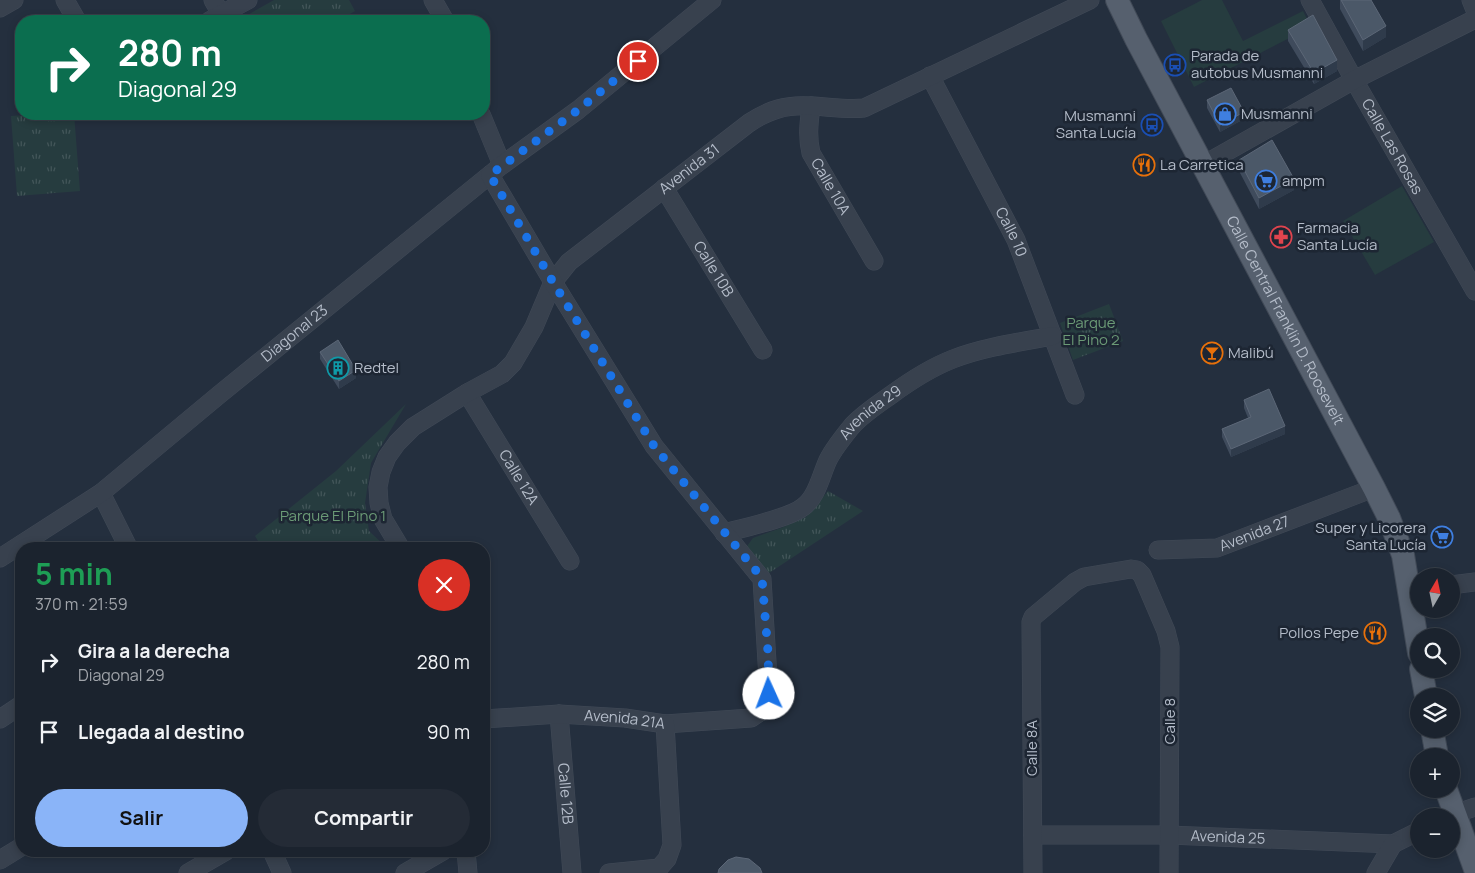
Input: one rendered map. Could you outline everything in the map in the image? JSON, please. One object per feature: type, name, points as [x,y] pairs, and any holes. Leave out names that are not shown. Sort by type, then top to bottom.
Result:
[{"type":"main road","name":"Calle Central Franklin D. Roosevelt","points":[[1117,0],[1374,488],[1389,518],[1410,577]]},
{"type":"main road","points":[[1460,816],[1475,869]]},
{"type":"street","points":[[0,8],[14,0]]},
{"type":"street","points":[[65,0],[74,15]]},
{"type":"street","points":[[214,12],[248,0]]},
{"type":"street","points":[[433,0],[442,15]]},
{"type":"street","name":"Diagonal 23","points":[[25,542],[101,493],[496,170],[578,110],[712,0]]},
{"type":"street","name":"Avenida 31","points":[[397,542],[382,519],[379,503],[378,488],[386,458],[397,443],[413,427],[467,393],[502,374],[513,363],[534,327],[553,282],[569,262],[749,123],[764,114],[790,106],[864,108],[1090,0]]},
{"type":"street","name":"Calle Las Rosas","points":[[1310,0],[1475,291]]},
{"type":"street","points":[[1471,0],[1475,10]]},
{"type":"street","points":[[1203,165],[1354,80],[1475,19]]},
{"type":"street","name":"Calle 10","points":[[930,76],[1016,240],[1075,395]]},
{"type":"street","name":"Calle 10A","points":[[811,106],[807,140],[811,153],[874,261]]},
{"type":"street","points":[[483,120],[496,170],[553,282],[654,446],[724,534]]},
{"type":"street","name":"Calle 10B","points":[[664,188],[763,350]]},
{"type":"street","name":"Avenida 29","points":[[724,534],[789,514],[804,507],[814,492],[837,444],[875,406],[910,382],[954,359],[976,352],[1053,336]]},
{"type":"street","name":"Calle 12A","points":[[467,393],[570,562]]},
{"type":"street","name":"Avenida 27","points":[[1158,550],[1217,548],[1374,488]]},
{"type":"street","points":[[101,493],[126,542]]},
{"type":"street","name":"Avenida 21A","points":[[490,719],[559,714],[626,718],[666,724],[750,718],[764,710],[769,694],[768,652],[762,578],[724,534]]},
{"type":"street","name":"Diagonal 23","points":[[0,558],[15,548]]},
{"type":"street","name":"Calle 8","points":[[1032,622],[1036,614],[1084,577],[1131,569],[1137,570],[1142,575],[1166,632],[1170,647],[1169,873]]},
{"type":"street","points":[[1460,584],[1475,582]]},
{"type":"street","name":"Calle 8A","points":[[1032,622],[1033,873]]},
{"type":"street","points":[[0,719],[15,709]]},
{"type":"street","name":"Calle 12B","points":[[559,714],[572,873]]},
{"type":"street","points":[[609,873],[659,868],[667,859],[672,845],[666,724]]},
{"type":"street","name":"Avenida 25","points":[[1033,835],[1169,836],[1393,844],[1410,836]]},
{"type":"street","points":[[1376,873],[1393,844]]},
{"type":"street","points":[[8,873],[0,860],[15,851]]},
{"type":"street","points":[[188,873],[216,857]]},
{"type":"street","points":[[275,857],[282,873]]},
{"type":"street","points":[[405,873],[433,857]]},
{"type":"street","points":[[467,857],[468,873]]},
{"type":"green space","points":[[274,0],[349,0],[355,11],[348,15],[248,15]]},
{"type":"green space","points":[[1202,0],[1222,0],[1243,41],[1303,11],[1311,27],[1194,87],[1161,21]]},
{"type":"green space","points":[[11,116],[15,116],[15,120],[74,120],[80,191],[17,196]]},
{"type":"green space","points":[[1402,186],[1434,242],[1375,275],[1343,221]]},
{"type":"green space","name":"Parque El Pino 2","points":[[1109,304],[1123,341],[1073,360],[1060,323]]},
{"type":"green space","name":"Parque El Pino 1","points":[[406,404],[371,463],[365,503],[369,531],[381,542],[259,542],[255,536],[336,471]]},
{"type":"green space","points":[[828,491],[863,511],[769,573],[745,549],[753,538],[806,517]]},
{"type":"building","points":[[1341,0],[1371,0],[1386,26],[1363,40]]},
{"type":"building","points":[[1313,15],[1337,60],[1314,73],[1288,30]]},
{"type":"building","name":"Musmanni","points":[[1231,88],[1244,112],[1220,125],[1207,100]]},
{"type":"building","name":"ampm","points":[[1272,140],[1294,179],[1259,198],[1239,160]]},
{"type":"building","name":"Redtel","points":[[338,340],[356,370],[339,381],[320,352]]},
{"type":"building","points":[[1269,389],[1285,426],[1231,449],[1222,429],[1251,417],[1244,400]]},
{"type":"building","points":[[736,857],[749,859],[760,868],[762,873],[718,873],[719,869],[728,860]]},
{"type":"place","name":"Parada de autobus Musmanni","points":[[1175,65]]},
{"type":"place","name":"Musmanni","points":[[1225,114]]},
{"type":"place","name":"Musmanni Santa Lucía","points":[[1152,125]]},
{"type":"place","name":"La Carretica","points":[[1144,165]]},
{"type":"place","name":"ampm","points":[[1266,181]]},
{"type":"place","name":"Farmacia Santa Lucía","points":[[1281,237]]},
{"type":"place","name":"Malibú","points":[[1212,353]]},
{"type":"place","name":"Redtel","points":[[338,368]]},
{"type":"place","name":"Super y Licorera Santa Lucía","points":[[1442,537]]},
{"type":"place","name":"Pollos Pepe","points":[[1375,633]]},
{"type":"route","points":[[638,61],[578,110],[490,175],[654,446],[724,534],[762,578],[768,652],[769,694]]}]
